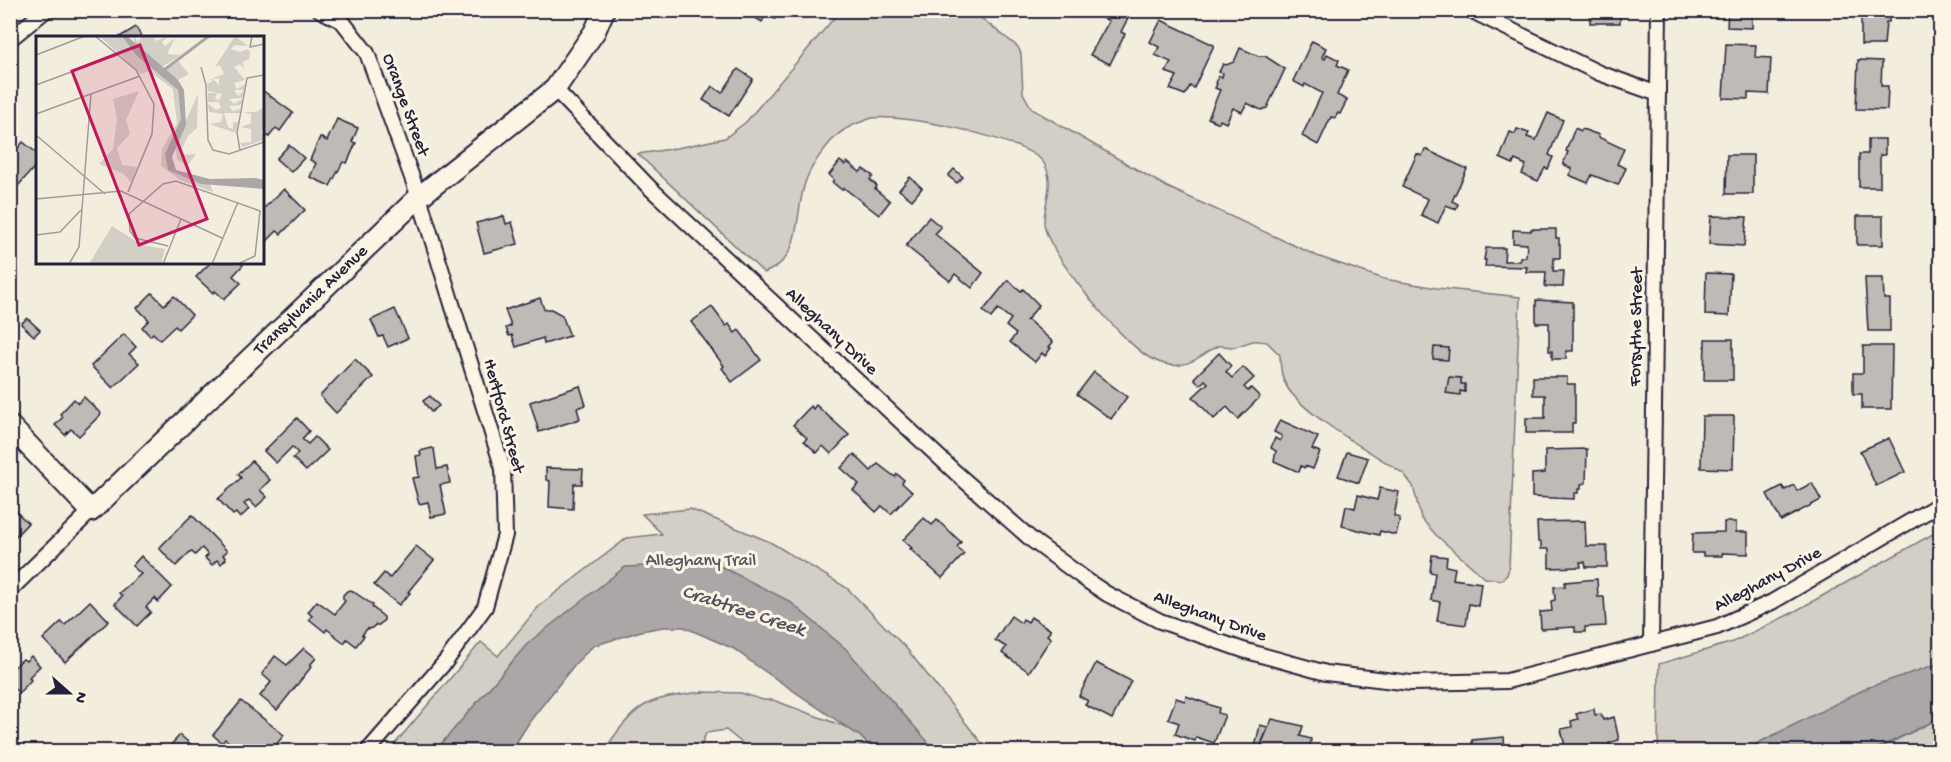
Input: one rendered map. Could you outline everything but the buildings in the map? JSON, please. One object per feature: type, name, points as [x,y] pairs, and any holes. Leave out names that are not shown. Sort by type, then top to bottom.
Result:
[{"type":"street","points":[[10,39],[46,10]]},
{"type":"street","name":"Orange Street","points":[[320,10],[342,21],[367,53],[419,197]]},
{"type":"street","name":"Transylvania Avenue","points":[[10,590],[419,197],[555,89],[595,32],[604,10]]},
{"type":"street","points":[[1470,10],[1599,73],[1658,94]]},
{"type":"street","name":"Forsythe Street","points":[[1651,644],[1659,10]]},
{"type":"street","name":"Alleghany Drive","points":[[555,89],[654,191],[955,472],[1032,540],[1089,582],[1160,621],[1243,650],[1326,674],[1412,682],[1507,681],[1717,627],[1773,602],[1941,504]]},
{"type":"street","name":"Hertford Street","points":[[368,752],[446,661],[485,607],[505,536],[503,470],[419,197]]},
{"type":"street","points":[[10,426],[91,511]]},
{"type":"green space","points":[[840,11],[975,11],[1018,47],[1021,54],[1023,93],[1032,109],[1167,187],[1317,256],[1384,279],[1437,288],[1520,297],[1507,575],[1501,580],[1485,578],[1436,535],[1421,518],[1413,486],[1404,474],[1324,422],[1296,398],[1283,379],[1280,355],[1267,342],[1256,341],[1235,347],[1218,346],[1190,362],[1172,365],[1152,359],[1124,337],[1088,297],[1057,254],[1044,222],[1049,187],[1048,173],[1045,165],[1036,156],[1017,146],[992,137],[906,119],[869,119],[850,127],[833,139],[813,167],[802,193],[792,246],[777,266],[764,273],[638,154],[725,138],[746,122]]},
{"type":"green space","name":"Alleghany Trail","points":[[690,509],[770,542],[847,588],[906,648],[988,751],[893,751],[666,598],[573,641],[483,751],[388,752],[481,642],[498,656],[540,605],[627,538],[662,534],[642,514]]},
{"type":"green space","points":[[1940,530],[1940,688],[1804,751],[1658,752],[1659,664],[1733,642],[1790,614]]},
{"type":"green space","points":[[701,692],[741,693],[763,700],[773,700],[846,727],[861,737],[874,751],[752,751],[726,730],[706,733],[699,751],[603,752],[627,720],[645,705],[665,698]]},
{"type":"green space","points":[[1940,718],[1940,751],[1872,752]]},
{"type":"water","name":"Crabtree Creek","points":[[714,563],[789,601],[846,649],[936,751],[874,751],[861,737],[734,649],[684,627],[663,627],[641,631],[593,646],[575,664],[530,721],[511,751],[435,751],[528,643],[625,567]]},
{"type":"water","points":[[1940,663],[1940,718],[1872,751],[1742,751],[1869,687]]}]
